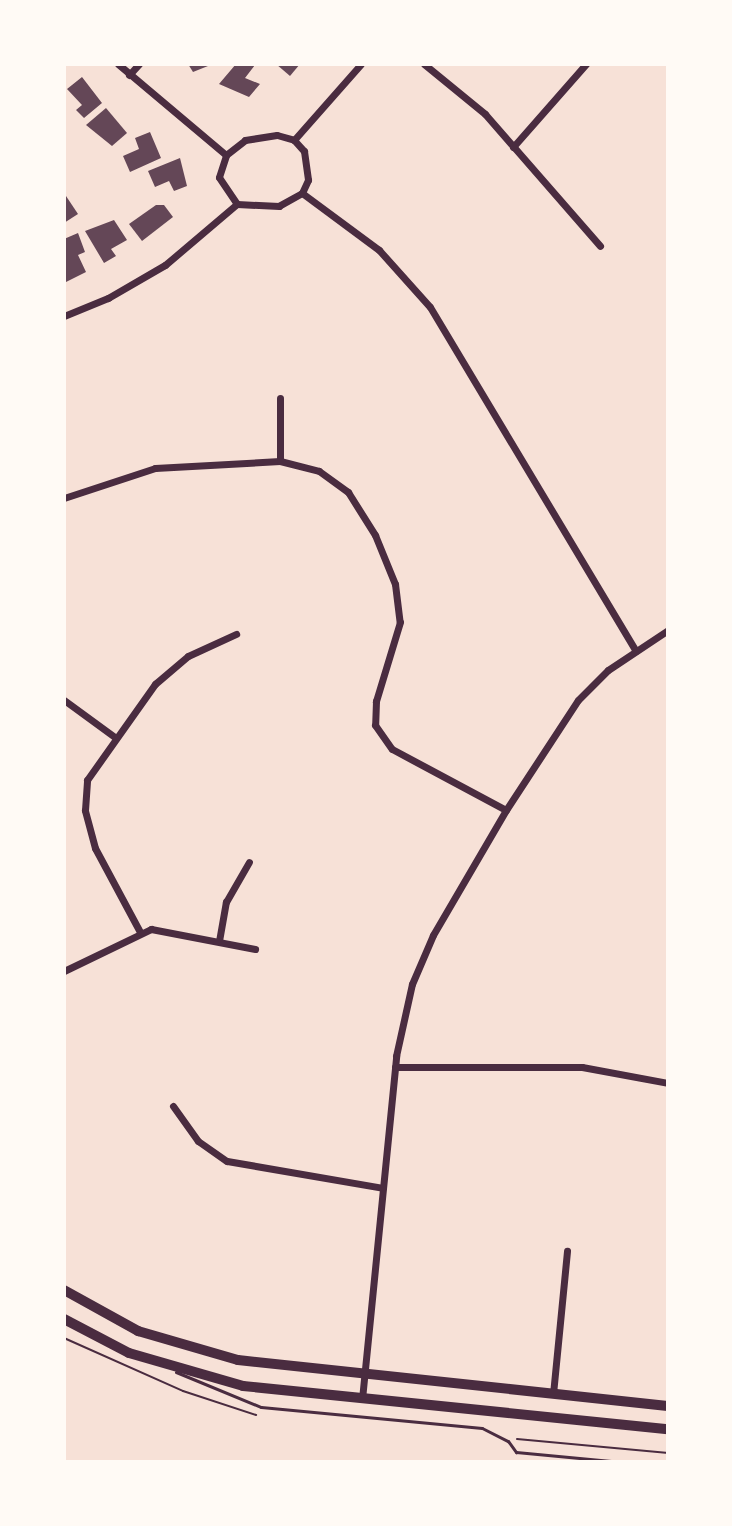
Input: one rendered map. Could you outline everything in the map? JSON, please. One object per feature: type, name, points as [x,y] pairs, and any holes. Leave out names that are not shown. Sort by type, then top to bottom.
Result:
[{"type":"main road","points":[[64,1290],[138,1331],[193,1349],[287,1368],[668,1406]]},
{"type":"main road","points":[[64,1319],[167,1367],[243,1386],[668,1429]]},
{"type":"street","points":[[118,64],[226,155]]},
{"type":"street","points":[[129,75],[139,64]]},
{"type":"street","points":[[294,140],[361,64]]},
{"type":"street","points":[[424,64],[485,114],[600,246]]},
{"type":"street","points":[[513,147],[586,64]]},
{"type":"street","points":[[262,136],[294,140],[308,165],[302,193],[279,206],[251,209],[237,204],[219,177],[226,155],[245,140],[262,136]]},
{"type":"street","points":[[302,193],[379,250],[430,307],[636,651]]},
{"type":"street","points":[[64,316],[108,298],[165,265],[237,204]]},
{"type":"street","points":[[280,398],[280,461]]},
{"type":"street","points":[[64,498],[155,468],[280,461],[319,471],[348,492],[375,535],[395,584],[400,622],[376,701],[375,725],[392,749],[506,810]]},
{"type":"street","points":[[362,1399],[395,1067],[412,984],[433,935],[506,810],[578,700],[636,651],[668,630]]},
{"type":"street","points":[[140,932],[95,848],[85,810],[87,780],[155,684],[188,656],[236,634]]},
{"type":"street","points":[[64,700],[116,738]]},
{"type":"street","points":[[219,941],[226,902],[249,862]]},
{"type":"street","points":[[64,971],[140,932],[165,930],[255,949]]},
{"type":"street","points":[[395,1067],[582,1067],[668,1083]]},
{"type":"street","points":[[173,1106],[198,1141],[227,1161],[383,1188]]},
{"type":"street","points":[[553,1394],[567,1251]]},
{"type":"lane","points":[[167,1367],[227,1397],[261,1407],[482,1428],[505,1439],[516,1452],[622,1462]]},
{"type":"building","points":[[188,64],[213,64],[193,72]]},
{"type":"building","points":[[236,64],[255,65],[245,78],[260,84],[249,97],[219,84]]},
{"type":"building","points":[[276,64],[300,64],[290,76]]},
{"type":"building","points":[[82,77],[102,103],[84,118],[76,110],[82,105],[67,89]]},
{"type":"building","points":[[106,108],[127,133],[112,146],[86,125]]},
{"type":"building","points":[[150,132],[161,158],[130,172],[123,156],[139,149],[135,138]]},
{"type":"building","points":[[180,158],[187,186],[174,191],[169,181],[155,187],[148,171]]},
{"type":"building","points":[[64,193],[78,214],[64,223]]},
{"type":"building","points":[[156,205],[164,205],[173,217],[142,241],[129,224]]},
{"type":"building","points":[[114,220],[127,240],[111,249],[116,256],[104,263],[85,231]]},
{"type":"building","points":[[78,233],[85,252],[78,255],[86,272],[66,282],[64,239]]}]
